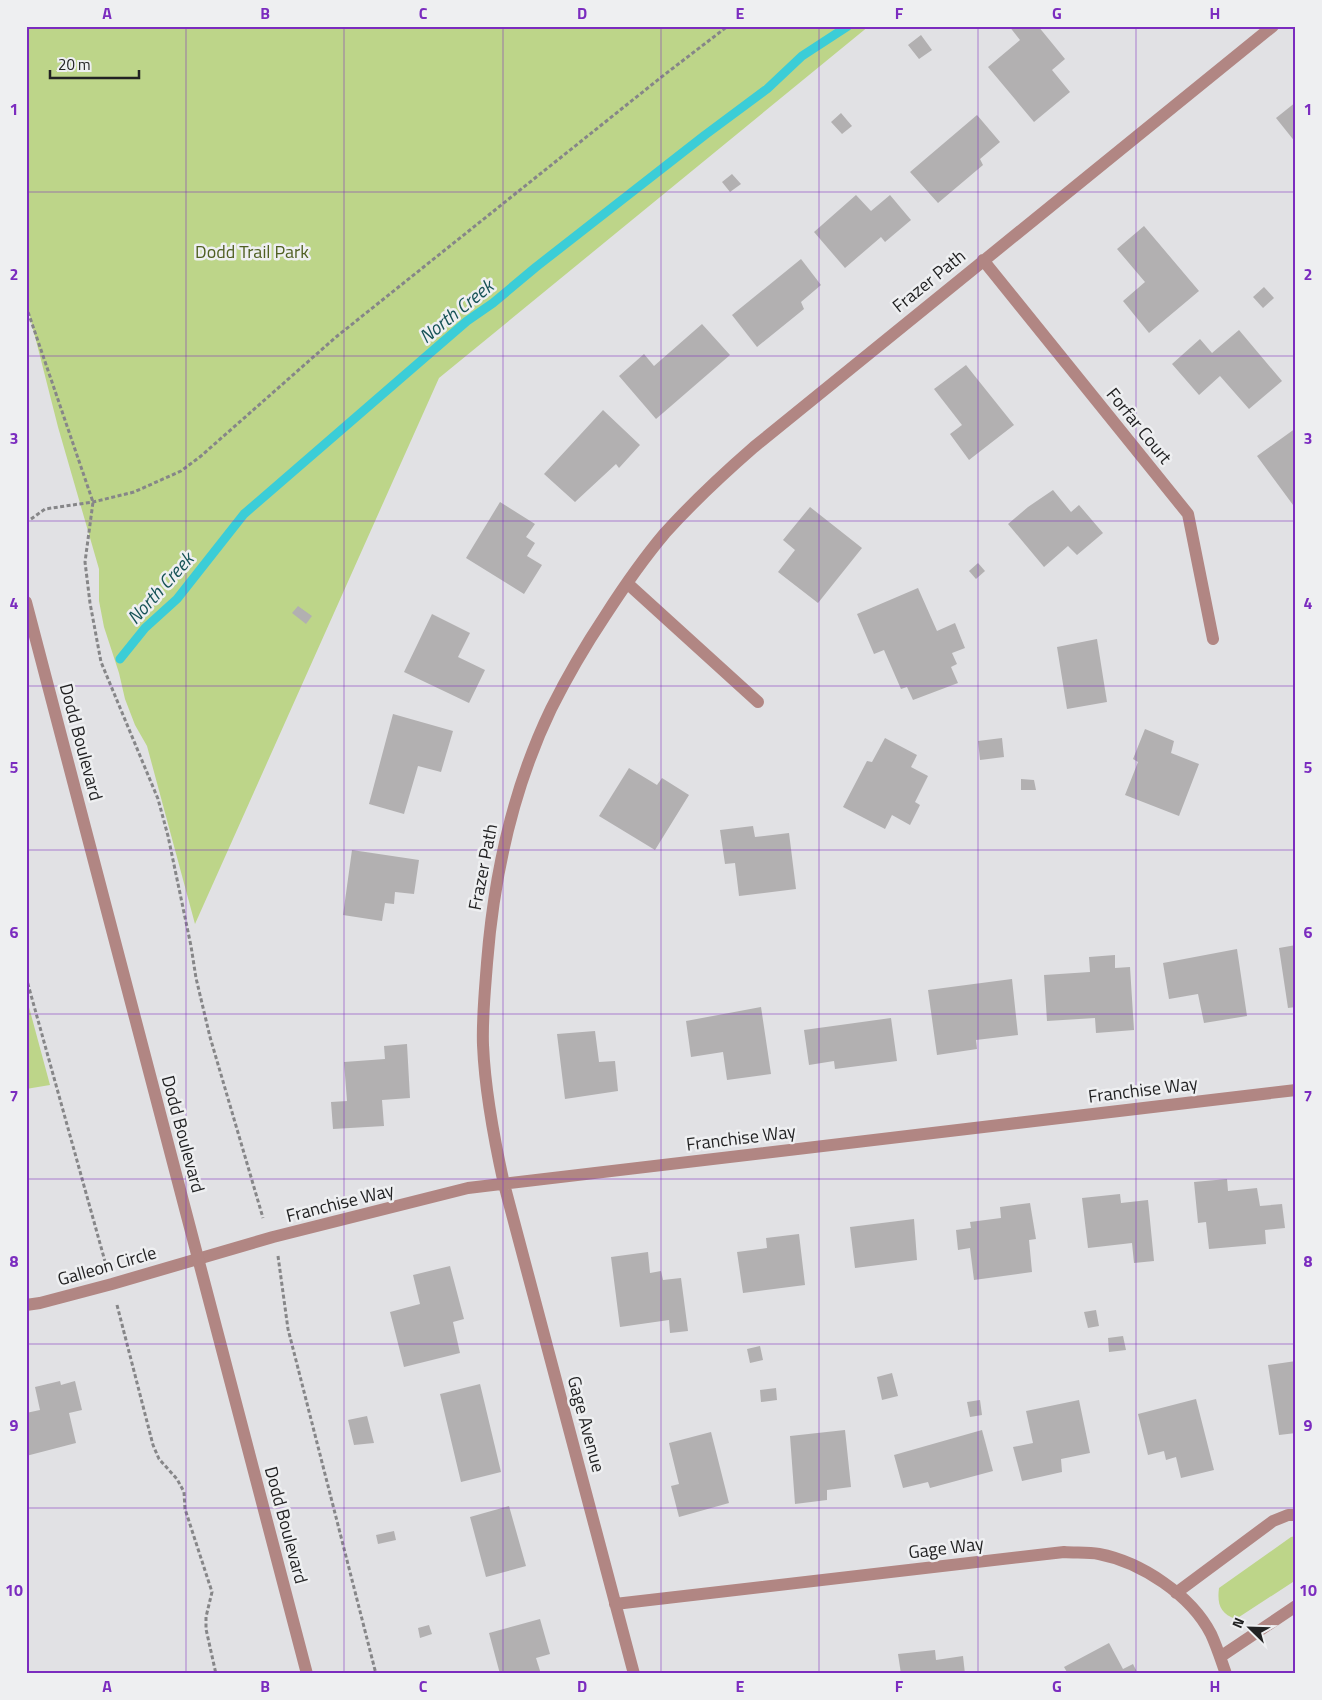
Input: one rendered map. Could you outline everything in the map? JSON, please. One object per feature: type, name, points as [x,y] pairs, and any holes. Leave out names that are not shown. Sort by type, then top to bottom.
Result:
[{"type":"street","name":"Frazer Path","points":[[504,1184],[488,1099],[483,1045],[485,983],[497,871],[511,813],[531,757],[551,710],[580,654],[627,583],[665,534],[710,486],[754,447],[1273,26]]},
{"type":"street","name":"Forfar Court","points":[[983,260],[1188,514],[1213,639]]},
{"type":"street","points":[[627,583],[758,702]]},
{"type":"street","name":"Dodd Boulevard","points":[[26,602],[307,1674]]},
{"type":"street","name":"Franchise Way","points":[[197,1258],[468,1188],[1296,1090]]},
{"type":"street","name":"Gage Avenue","points":[[504,1184],[634,1674]]},
{"type":"street","name":"Galleon Circle","points":[[26,1305],[112,1284],[197,1258]]},
{"type":"street","points":[[1176,1593],[1273,1521],[1288,1515],[1296,1516]]},
{"type":"street","name":"Gage Way","points":[[615,1604],[1064,1552],[1098,1554],[1125,1562],[1154,1576],[1176,1593],[1196,1612],[1210,1633],[1226,1674]]},
{"type":"street","points":[[1220,1657],[1296,1606]]},
{"type":"path","points":[[31,519],[45,509],[93,502],[134,492],[181,471],[336,337],[728,26]]},
{"type":"path","points":[[26,306],[93,502],[85,562],[90,603],[101,662],[158,799],[168,836],[196,978],[210,1037],[261,1213],[273,1237],[279,1262],[288,1329],[376,1674]]},
{"type":"path","points":[[26,977],[112,1284],[153,1445],[160,1459],[177,1479],[184,1492],[185,1509],[212,1592],[206,1617],[206,1629],[216,1674]]},
{"type":"green space","name":"Dodd Trail Park","points":[[26,26],[869,26],[439,378],[195,924],[147,746],[135,725],[125,699],[119,673],[104,627],[99,601],[99,569],[58,427],[26,301]]},
{"type":"green space","points":[[26,996],[50,1085],[26,1089]]},
{"type":"green space","points":[[1296,1536],[1296,1580],[1236,1619],[1226,1614],[1219,1604],[1219,1588],[1291,1537]]},
{"type":"building","points":[[1009,26],[1038,26],[1065,59],[1052,70],[1070,92],[1034,122],[988,67],[1020,40]]},
{"type":"building","points":[[921,35],[932,50],[919,59],[908,45]]},
{"type":"building","points":[[1296,102],[1296,143],[1276,118]]},
{"type":"building","points":[[841,113],[852,126],[842,134],[831,122]]},
{"type":"building","points":[[977,115],[1000,142],[980,159],[983,165],[938,203],[910,172]]},
{"type":"building","points":[[732,174],[741,184],[730,192],[722,182]]},
{"type":"building","points":[[856,195],[871,211],[890,195],[911,220],[885,242],[881,237],[845,268],[814,232]]},
{"type":"building","points":[[1144,226],[1199,291],[1149,333],[1123,301],[1145,282],[1117,249]]},
{"type":"building","points":[[801,259],[821,285],[801,302],[804,309],[757,347],[732,315]]},
{"type":"building","points":[[1264,287],[1274,298],[1263,308],[1253,297]]},
{"type":"building","points":[[702,324],[730,355],[656,419],[619,376],[644,354],[654,366]]},
{"type":"building","points":[[1239,330],[1282,381],[1249,409],[1220,376],[1199,395],[1172,364],[1200,339],[1212,353]]},
{"type":"building","points":[[966,365],[1014,425],[969,460],[950,434],[962,425],[934,389]]},
{"type":"building","points":[[603,410],[640,445],[619,468],[616,464],[575,502],[544,474]]},
{"type":"building","points":[[1296,428],[1296,509],[1257,456]]},
{"type":"building","points":[[1053,490],[1071,512],[1079,505],[1103,533],[1077,555],[1068,546],[1044,567],[1008,524],[1028,507]]},
{"type":"building","points":[[500,502],[535,524],[526,537],[535,543],[527,556],[542,565],[524,594],[466,558]]},
{"type":"building","points":[[810,507],[862,548],[818,603],[778,572],[795,550],[783,540]]},
{"type":"building","points":[[978,563],[985,571],[976,579],[969,571]]},
{"type":"building","points":[[918,588],[937,631],[955,623],[965,648],[952,653],[957,664],[951,667],[958,683],[913,700],[907,687],[901,689],[884,650],[874,654],[857,614]]},
{"type":"building","points":[[298,606],[312,616],[306,624],[292,613]]},
{"type":"building","points":[[432,614],[470,633],[458,657],[485,670],[469,703],[404,672]]},
{"type":"building","points":[[1097,639],[1107,702],[1067,709],[1057,647]]},
{"type":"building","points":[[393,714],[453,731],[441,772],[418,766],[404,814],[369,804]]},
{"type":"building","points":[[1145,729],[1174,741],[1171,753],[1199,764],[1179,816],[1125,795],[1138,762],[1133,759]]},
{"type":"building","points":[[885,738],[917,755],[911,767],[928,776],[915,802],[920,805],[910,825],[892,815],[885,829],[843,807],[867,761],[872,762]]},
{"type":"building","points":[[1002,738],[1004,757],[980,760],[978,741]]},
{"type":"building","points":[[629,768],[657,785],[662,778],[689,795],[655,850],[599,816]]},
{"type":"building","points":[[1021,779],[1034,780],[1036,790],[1021,790]]},
{"type":"building","points":[[753,826],[755,837],[789,833],[796,889],[739,896],[735,863],[725,864],[720,830]]},
{"type":"building","points":[[352,850],[419,860],[414,894],[395,892],[394,904],[385,903],[382,921],[343,915]]},
{"type":"building","points":[[1296,945],[1296,1007],[1288,1008],[1279,948]]},
{"type":"building","points":[[1237,949],[1247,1016],[1204,1023],[1198,994],[1169,999],[1163,963]]},
{"type":"building","points":[[1115,955],[1115,968],[1130,967],[1134,1030],[1096,1033],[1095,1018],[1047,1021],[1044,975],[1090,972],[1089,957]]},
{"type":"building","points":[[1012,979],[1018,1035],[976,1040],[977,1049],[937,1055],[928,990]]},
{"type":"building","points":[[761,1007],[771,1074],[727,1080],[723,1052],[691,1057],[686,1021]]},
{"type":"building","points":[[891,1018],[897,1061],[835,1069],[834,1061],[809,1065],[804,1030]]},
{"type":"building","points":[[595,1031],[599,1062],[615,1061],[618,1091],[565,1099],[557,1034]]},
{"type":"building","points":[[407,1044],[410,1098],[382,1100],[384,1126],[333,1129],[331,1102],[347,1101],[344,1062],[385,1059],[384,1046]]},
{"type":"building","points":[[1227,1179],[1228,1191],[1257,1188],[1260,1206],[1282,1204],[1285,1228],[1265,1230],[1266,1244],[1209,1249],[1206,1222],[1198,1223],[1194,1182]]},
{"type":"building","points":[[1120,1194],[1121,1203],[1148,1200],[1154,1261],[1134,1263],[1132,1243],[1088,1248],[1082,1198]]},
{"type":"building","points":[[1030,1203],[1036,1239],[1029,1240],[1032,1272],[974,1280],[970,1248],[958,1250],[956,1230],[971,1228],[970,1222],[1001,1218],[1000,1207]]},
{"type":"building","points":[[914,1219],[917,1260],[855,1268],[850,1227]]},
{"type":"building","points":[[799,1234],[805,1285],[743,1293],[737,1252],[767,1248],[766,1238]]},
{"type":"building","points":[[648,1252],[650,1273],[661,1271],[663,1280],[681,1278],[688,1331],[670,1333],[669,1320],[620,1327],[611,1257]]},
{"type":"building","points":[[450,1266],[464,1319],[453,1322],[460,1353],[404,1367],[390,1312],[420,1304],[413,1275]]},
{"type":"building","points":[[1096,1310],[1099,1326],[1088,1328],[1084,1312]]},
{"type":"building","points":[[1123,1336],[1126,1350],[1109,1352],[1108,1338]]},
{"type":"building","points":[[760,1346],[763,1360],[750,1363],[747,1349]]},
{"type":"building","points":[[1296,1361],[1296,1433],[1279,1435],[1268,1365]]},
{"type":"building","points":[[892,1373],[898,1396],[882,1400],[877,1377]]},
{"type":"building","points":[[60,1381],[61,1385],[75,1381],[82,1410],[69,1413],[76,1443],[26,1456],[26,1413],[40,1410],[35,1387]]},
{"type":"building","points":[[480,1384],[501,1472],[461,1482],[440,1394]]},
{"type":"building","points":[[776,1388],[777,1400],[761,1402],[760,1390]]},
{"type":"building","points":[[1196,1399],[1214,1470],[1181,1478],[1176,1457],[1166,1460],[1164,1451],[1148,1455],[1138,1414]]},
{"type":"building","points":[[980,1400],[982,1415],[970,1417],[967,1402]]},
{"type":"building","points":[[1079,1400],[1090,1453],[1061,1459],[1062,1472],[1022,1481],[1013,1447],[1033,1443],[1026,1411]]},
{"type":"building","points":[[367,1416],[374,1443],[354,1445],[348,1420]]},
{"type":"building","points":[[845,1430],[851,1487],[827,1490],[827,1500],[795,1504],[790,1436]]},
{"type":"building","points":[[982,1430],[993,1471],[930,1488],[928,1482],[903,1488],[894,1455]]},
{"type":"building","points":[[711,1432],[729,1503],[679,1517],[671,1486],[679,1484],[669,1443]]},
{"type":"building","points":[[509,1506],[526,1566],[486,1577],[470,1517]]},
{"type":"building","points":[[394,1531],[396,1540],[378,1544],[376,1535]]},
{"type":"building","points":[[540,1619],[550,1654],[536,1658],[541,1674],[500,1674],[489,1633]]},
{"type":"building","points":[[429,1625],[432,1634],[420,1638],[418,1628]]},
{"type":"building","points":[[1109,1643],[1123,1669],[1133,1664],[1138,1674],[1068,1674],[1064,1667]]},
{"type":"building","points":[[935,1650],[936,1660],[963,1656],[965,1674],[901,1674],[898,1654]]},
{"type":"waterway","name":"North Creek","points":[[120,659],[145,628],[177,599],[244,514],[467,321],[493,303],[536,267],[705,135],[767,89],[802,56],[848,26]]}]
